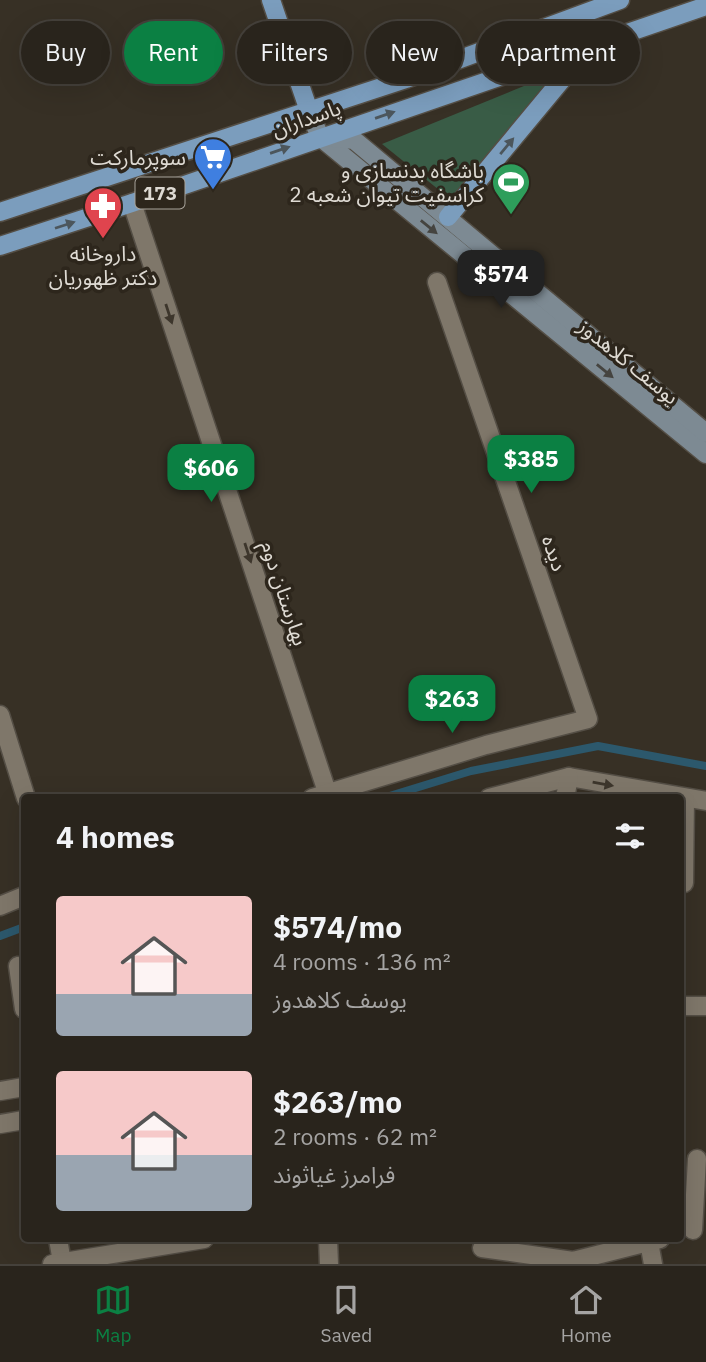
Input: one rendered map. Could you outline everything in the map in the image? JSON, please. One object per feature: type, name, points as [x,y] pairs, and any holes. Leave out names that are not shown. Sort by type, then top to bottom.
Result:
[{"type":"main road","points":[[271,0],[320,137]]},
{"type":"main road","name":"پاسداران","points":[[0,212],[406,79],[620,0]]},
{"type":"main road","name":"پاسداران","points":[[640,29],[706,6]]},
{"type":"main road","name":"پاسداران","points":[[0,246],[477,84]]},
{"type":"main road","points":[[448,217],[558,84]]},
{"type":"main road","name":"یوسف کلاهدوز","points":[[320,137],[354,140],[706,433]]},
{"type":"main road","name":"یوسف کلاهدوز","points":[[320,137],[706,454]]},
{"type":"street","name":"بهارستان دوم","points":[[132,203],[322,794]]},
{"type":"street","name":"دیده","points":[[329,794],[486,745],[588,719],[438,282]]},
{"type":"street","points":[[0,715],[25,794]]},
{"type":"street","points":[[505,794],[569,778],[662,794]]},
{"type":"street","points":[[566,794],[569,778]]},
{"type":"street","points":[[684,883],[685,798],[706,801]]},
{"type":"street","points":[[0,906],[21,897]]},
{"type":"street","points":[[0,972],[21,965]]},
{"type":"street","points":[[684,1006],[706,1006]]},
{"type":"street","points":[[0,1091],[21,1088]]},
{"type":"street","points":[[0,1124],[21,1120]]},
{"type":"street","points":[[693,1231],[697,1159]]},
{"type":"street","points":[[58,1242],[57,1263],[147,1257],[194,1242]]},
{"type":"street","points":[[328,1242],[329,1264]]},
{"type":"street","points":[[482,1250],[573,1261],[651,1242]]},
{"type":"street","points":[[653,1264],[655,1242]]},
{"type":"green space","points":[[529,84],[548,84],[454,202],[382,144]]},
{"type":"waterway","points":[[396,794],[471,771],[598,746],[706,766]]},
{"type":"waterway","points":[[0,936],[21,928]]},
{"type":"place","name":"سوپرمارکت","points":[[213,191]]},
{"type":"place","name":"باشگاه بدنسازی و کراسفیت تیوان شعبه 2","points":[[511,216]]},
{"type":"place","name":"داروخانه دکتر ظهوریان","points":[[103,240]]}]
